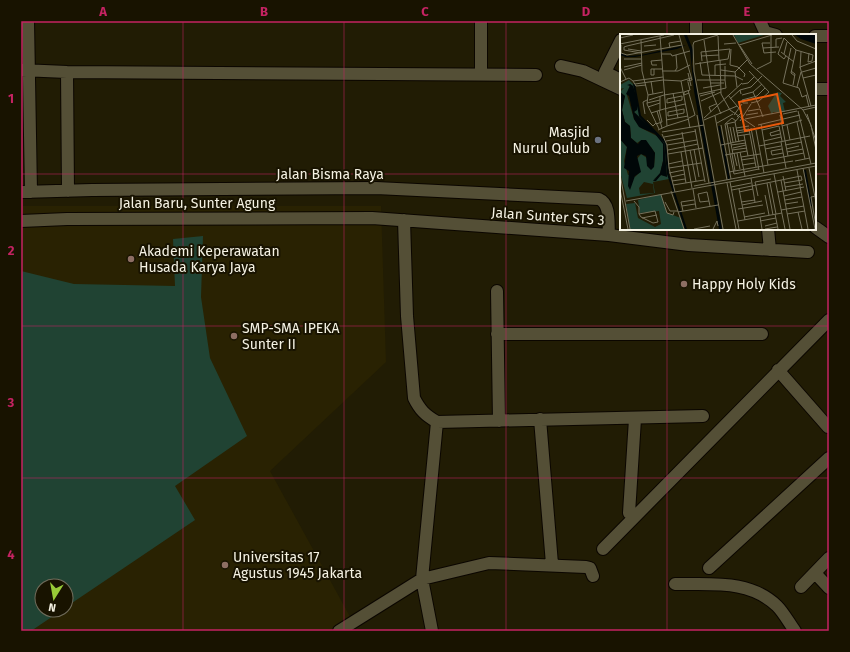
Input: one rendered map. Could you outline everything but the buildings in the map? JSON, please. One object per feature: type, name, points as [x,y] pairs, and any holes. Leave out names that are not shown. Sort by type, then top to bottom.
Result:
[{"type":"street","points":[[26,192],[25,71],[28,21]]},
{"type":"street","points":[[481,21],[481,74]]},
{"type":"street","points":[[696,21],[696,34]]},
{"type":"street","points":[[760,21],[765,32],[772,34]]},
{"type":"street","points":[[816,36],[829,36]]},
{"type":"street","points":[[620,42],[605,72],[620,80]]},
{"type":"street","points":[[561,66],[583,71],[620,89]]},
{"type":"street","points":[[25,71],[536,75]]},
{"type":"street","points":[[67,72],[68,191]]},
{"type":"street","points":[[816,89],[829,89]]},
{"type":"street","name":"Jalan Bisma Raya","points":[[26,192],[376,188],[593,199],[602,201],[606,204],[609,235]]},
{"type":"street","name":"Jalan Sunter STS 3","points":[[372,218],[609,235],[689,245],[808,252]]},
{"type":"street","name":"Jalan Baru, Sunter Agung","points":[[21,221],[67,219],[372,218]]},
{"type":"street","points":[[404,220],[407,316],[414,398],[426,416],[436,422],[540,419],[635,419],[704,416]]},
{"type":"street","points":[[816,228],[829,237]]},
{"type":"street","points":[[768,230],[770,250]]},
{"type":"street","points":[[497,291],[499,421]]},
{"type":"street","points":[[602,549],[829,320]]},
{"type":"street","points":[[497,334],[762,334]]},
{"type":"street","points":[[778,370],[829,427]]},
{"type":"street","points":[[540,419],[552,564]]},
{"type":"street","points":[[629,513],[635,419]]},
{"type":"street","points":[[432,631],[422,579],[436,422]]},
{"type":"street","points":[[709,568],[829,458]]},
{"type":"street","points":[[801,587],[829,558]]},
{"type":"street","points":[[340,631],[422,579],[489,563],[552,564],[586,567],[590,568],[593,576]]},
{"type":"street","points":[[815,573],[829,588]]},
{"type":"street","points":[[675,584],[740,586],[753,589],[778,606],[795,631]]},
{"type":"shaded area","points":[[25,126],[23,206],[381,206],[386,362],[270,471],[353,622],[339,631],[21,631],[21,127]]},
{"type":"green space","points":[[203,236],[201,297],[210,358],[247,436],[175,486],[195,520],[74,602],[74,578],[34,578],[34,618],[50,618],[31,631],[21,631],[21,271],[74,284],[175,286],[173,239]]},
{"type":"place","name":"Masjid Nurul Qulub","points":[[598,140]]},
{"type":"place","name":"Akademi Keperawatan Husada Karya Jaya","points":[[131,259]]},
{"type":"place","name":"Happy Holy Kids","points":[[684,284]]},
{"type":"place","name":"SMP-SMA IPEKA Sunter II","points":[[234,336]]},
{"type":"place","name":"Universitas 17 Agustus 1945 Jakarta","points":[[225,565]]}]
